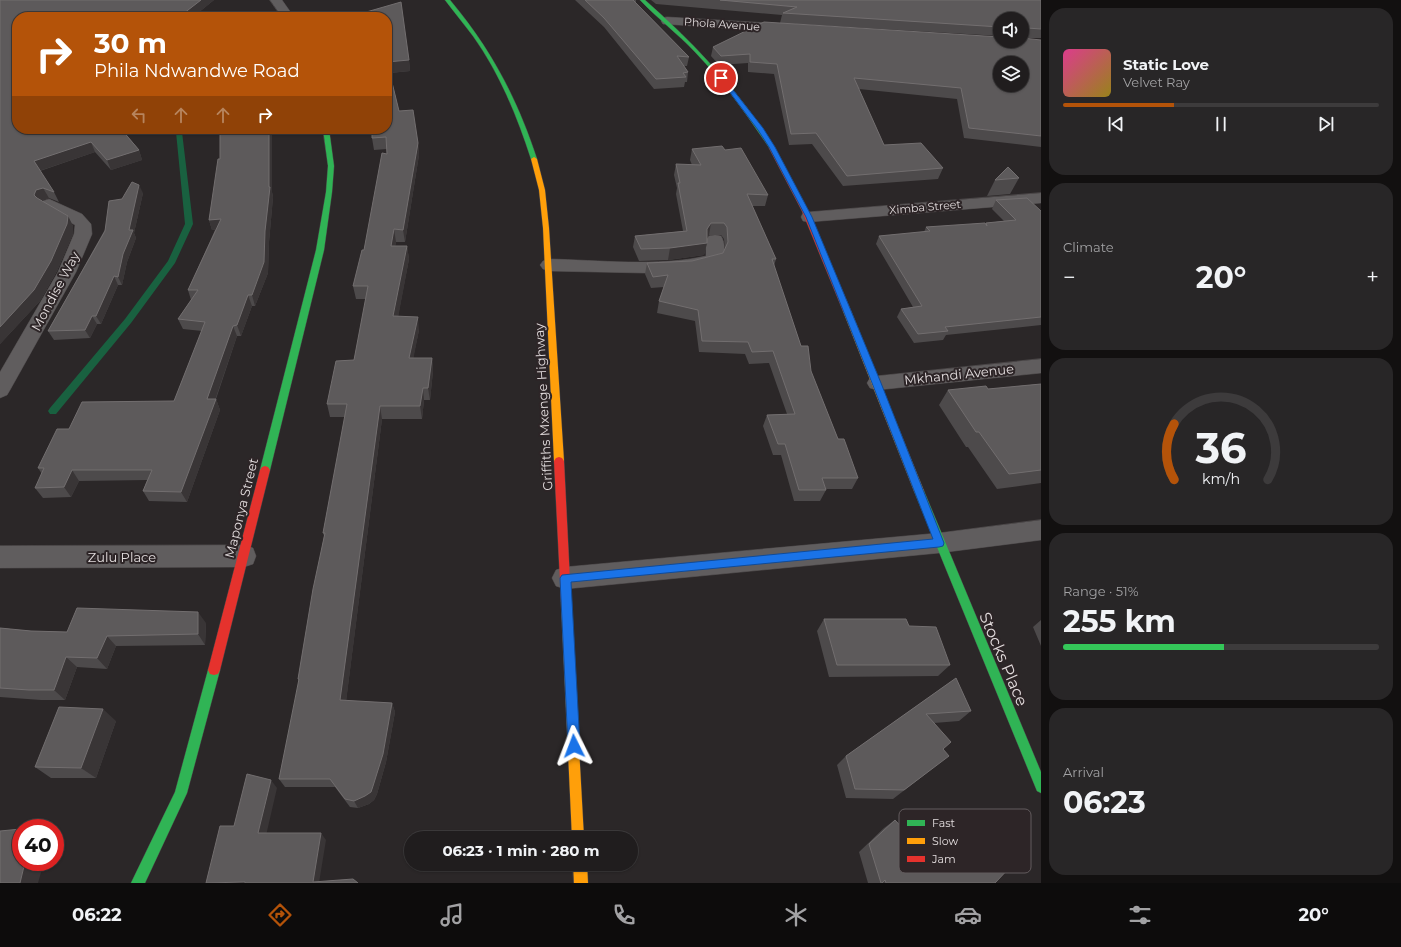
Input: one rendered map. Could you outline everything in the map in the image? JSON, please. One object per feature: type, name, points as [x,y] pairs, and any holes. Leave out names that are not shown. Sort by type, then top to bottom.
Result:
[{"type":"street","points":[[276,0],[284,12]]},
{"type":"street","name":"Griffiths Mxenge Highway","points":[[447,0],[464,18],[485,46],[500,71],[516,108],[536,165],[544,205],[549,265],[566,578],[578,831]]},
{"type":"street","name":"Stocks Place","points":[[642,0],[667,21],[721,78],[761,129],[809,217],[877,383],[939,543],[1041,787]]},
{"type":"street","name":"Phola Avenue","points":[[667,21],[802,29]]},
{"type":"street","name":"Maponya Street","points":[[138,883],[181,793],[244,556],[320,250],[329,192],[331,166],[327,134]]},
{"type":"street","name":"Ximba Street","points":[[809,217],[1041,198]]},
{"type":"street","name":"Mondise Way","points":[[0,390],[68,272],[83,234],[83,224],[76,218],[49,204]]},
{"type":"street","points":[[549,265],[645,267],[690,265],[714,259],[716,251],[715,240]]},
{"type":"street","name":"Mkhandi Avenue","points":[[877,383],[1041,366]]},
{"type":"street","points":[[566,578],[939,543],[1041,530]]},
{"type":"street","name":"Zulu Place","points":[[0,557],[244,556]]},
{"type":"street","points":[[580,871],[581,883]]},
{"type":"building","points":[[0,0],[201,0],[185,12],[12,12],[12,134],[125,134],[139,150],[107,160],[91,142],[34,161],[54,192],[43,188],[36,190],[34,195],[68,216],[67,224],[51,261],[34,290],[0,327]]},
{"type":"building","points":[[585,0],[633,0],[689,57],[677,56],[688,72],[683,73],[686,77],[656,79],[604,18]]},
{"type":"building","points":[[720,0],[1041,0],[1041,29],[1029,28],[1029,12],[993,12],[993,27],[783,13],[797,7]]},
{"type":"building","points":[[401,2],[409,60],[392,62],[392,12],[366,12]]},
{"type":"building","points":[[764,22],[993,37],[993,48],[1029,48],[1029,39],[1041,40],[1041,136],[969,128],[961,88],[854,78],[884,145],[921,143],[943,168],[847,176],[816,133],[791,134],[777,64],[750,62],[750,54],[721,56],[713,47]]},
{"type":"building","points":[[392,82],[399,111],[413,110],[418,143],[403,230],[394,229],[391,246],[407,246],[393,316],[418,317],[409,358],[432,358],[428,388],[423,388],[420,406],[380,406],[340,700],[392,703],[383,754],[371,792],[354,801],[345,799],[330,779],[279,779],[299,679],[313,589],[325,533],[323,533],[347,404],[327,404],[336,361],[354,360],[368,286],[353,286],[362,250],[364,250],[382,153],[387,154],[386,137],[372,138],[372,134],[392,134]]},
{"type":"building","points":[[220,134],[269,134],[270,187],[265,231],[264,262],[252,295],[248,295],[237,325],[233,326],[207,399],[216,399],[181,492],[143,491],[152,470],[72,470],[64,487],[35,488],[44,468],[38,468],[57,429],[69,429],[82,402],[174,401],[205,322],[178,319],[198,290],[188,290],[221,219],[209,220],[218,159],[220,159]]},
{"type":"building","points":[[722,146],[725,150],[741,148],[768,195],[747,194],[776,259],[772,259],[801,346],[808,346],[811,371],[838,439],[844,439],[858,478],[822,478],[826,490],[799,490],[785,444],[778,444],[767,415],[795,414],[773,351],[752,352],[748,342],[702,341],[698,310],[659,301],[668,275],[653,277],[647,263],[692,261],[723,253],[728,242],[727,227],[724,223],[711,223],[707,229],[707,243],[670,248],[641,249],[635,236],[687,231],[676,164],[701,165],[692,149]]},
{"type":"building","points":[[1008,167],[1019,178],[995,180]]},
{"type":"building","points":[[132,182],[139,185],[129,230],[133,230],[123,254],[118,277],[114,276],[96,316],[92,316],[85,330],[48,331],[105,231],[109,201],[122,199]]},
{"type":"building","points":[[1027,198],[1041,211],[1041,317],[945,327],[948,331],[918,334],[901,309],[922,306],[879,236],[930,231],[926,227],[985,223],[987,226],[986,223],[1016,220],[996,200]]},
{"type":"building","points":[[1041,384],[1041,470],[1009,474],[979,432],[976,432],[948,390],[986,386],[988,389]]},
{"type":"building","points":[[77,608],[198,612],[198,634],[107,636],[97,658],[66,657],[54,690],[0,688],[0,628],[67,632]]},
{"type":"building","points":[[824,619],[906,619],[909,626],[936,627],[950,665],[837,665]]},
{"type":"building","points":[[956,678],[971,711],[926,714],[951,742],[943,749],[949,756],[904,790],[855,789],[846,756]]},
{"type":"building","points":[[59,707],[103,709],[81,768],[35,767]]},
{"type":"building","points":[[247,774],[271,780],[258,833],[321,833],[313,882],[353,879],[358,883],[206,883],[220,826],[234,826]]},
{"type":"building","points":[[895,820],[899,824],[899,873],[1004,873],[995,883],[886,883],[885,880],[881,883],[869,844]]},
{"type":"building","points":[[12,830],[12,871],[23,871],[20,883],[0,883],[0,831]]},
{"type":"waterway","points":[[53,411],[128,321],[172,261],[189,224],[179,134]]},
{"type":"traffic: fast","points":[[447,0],[476,36],[500,74],[527,136],[534,159]]},
{"type":"traffic: fast","points":[[642,0],[679,33],[729,87],[745,107],[772,148]]},
{"type":"traffic: fast","points":[[265,470],[320,250],[329,192],[331,166],[327,134]]},
{"type":"traffic: fast","points":[[919,491],[1041,787]]},
{"type":"traffic: fast","points":[[138,883],[181,793],[214,670]]},
{"type":"traffic: slow","points":[[534,159],[542,190],[546,228],[559,461]]},
{"type":"traffic: slow","points":[[847,311],[919,491]]},
{"type":"traffic: slow","points":[[566,601],[578,831]]},
{"type":"traffic: slow","points":[[580,871],[581,883]]},
{"type":"traffic: jam","points":[[772,148],[805,211],[847,311]]},
{"type":"traffic: jam","points":[[559,461],[566,601]]},
{"type":"traffic: jam","points":[[214,670],[265,470]]},
{"type":"route","points":[[574,746],[566,578],[939,543],[877,383],[809,217],[761,129],[721,78]]}]
